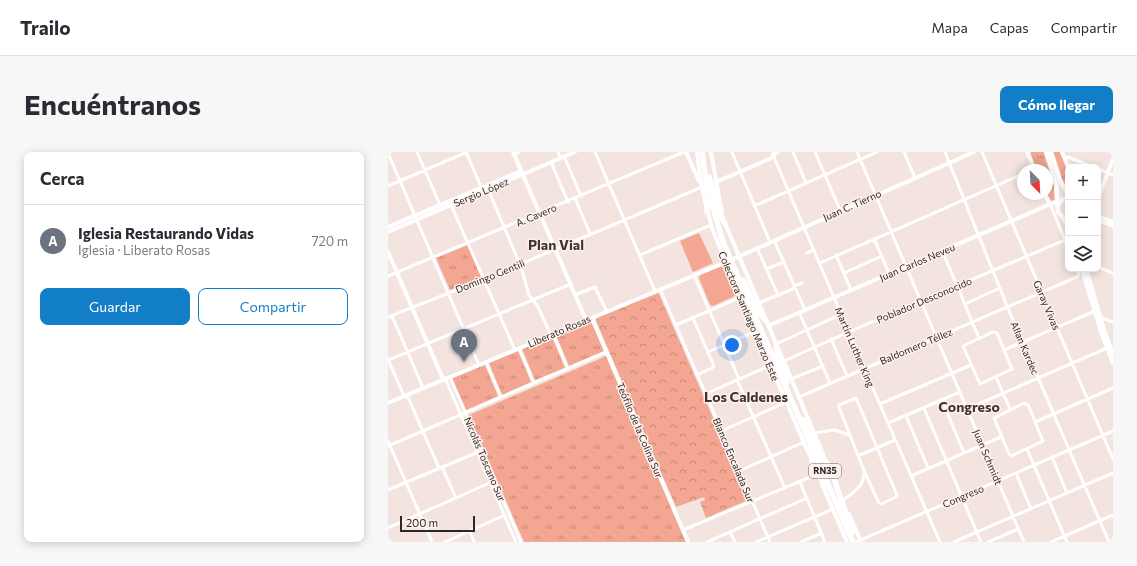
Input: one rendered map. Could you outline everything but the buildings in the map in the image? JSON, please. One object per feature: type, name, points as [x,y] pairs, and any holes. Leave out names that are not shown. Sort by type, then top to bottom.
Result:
[{"type":"highway","name":"RN35","points":[[702,152],[720,226],[732,259],[787,380],[798,415],[844,521],[857,542]]},
{"type":"highway","name":"RN35","points":[[702,152],[712,207],[721,237],[732,259]]},
{"type":"highway","points":[[702,152],[703,173],[707,196],[707,212]]},
{"type":"highway","points":[[708,177],[713,187],[720,214],[725,224]]},
{"type":"highway","points":[[740,279],[750,292],[759,312],[767,323]]},
{"type":"highway","points":[[740,279],[743,294],[751,312],[753,324]]},
{"type":"highway","points":[[759,338],[767,350],[777,371],[787,380]]},
{"type":"highway","points":[[776,344],[776,352],[787,380]]},
{"type":"highway","name":"RN35","points":[[793,400],[857,542]]},
{"type":"highway","points":[[798,415],[810,450],[812,461]]},
{"type":"highway","points":[[803,420],[812,434],[820,454],[827,464]]},
{"type":"highway","points":[[818,474],[838,513],[844,521]]},
{"type":"highway","points":[[834,478],[838,495],[850,522],[852,533]]},
{"type":"main road","points":[[1046,152],[1055,182],[1058,212],[1065,222]]},
{"type":"main road","points":[[1051,152],[1060,180],[1065,189]]},
{"type":"main road","points":[[1058,207],[1060,202],[1065,199]]},
{"type":"main road","points":[[1061,216],[1065,217]]},
{"type":"main road","points":[[1082,272],[1094,311],[1113,354]]},
{"type":"main road","points":[[1082,272],[1100,317],[1110,347],[1113,363]]},
{"type":"street","points":[[417,152],[440,205]]},
{"type":"street","points":[[388,186],[466,152],[482,190]]},
{"type":"street","points":[[519,152],[514,153],[586,320]]},
{"type":"street","points":[[558,152],[563,157],[581,196]]},
{"type":"street","name":"Sergio López","points":[[388,227],[451,205],[522,172],[575,152]]},
{"type":"street","points":[[595,152],[655,291]]},
{"type":"street","points":[[685,152],[702,187]]},
{"type":"street","name":"A. Cavero","points":[[388,276],[685,152]]},
{"type":"street","name":"Colectora Santiago Marzo Este","points":[[702,152],[702,187],[711,225],[759,303],[784,361],[787,380],[804,442],[847,542]]},
{"type":"street","name":"Colectora Santiago Marzo Este","points":[[711,152],[741,297],[771,365],[814,433],[843,500],[857,542]]},
{"type":"street","points":[[732,152],[754,206],[784,262],[805,310]]},
{"type":"street","points":[[716,182],[778,152]]},
{"type":"street","points":[[793,152],[806,183]]},
{"type":"street","points":[[815,152],[840,210]]},
{"type":"street","name":"Juan Schmidt","points":[[857,152],[1024,541]]},
{"type":"street","points":[[754,206],[877,152]]},
{"type":"street","points":[[904,152],[915,178]]},
{"type":"street","name":"Allan Kardec","points":[[945,152],[1000,288],[1109,542]]},
{"type":"street","name":"Juan C. Tierno","points":[[732,259],[974,152]]},
{"type":"street","name":"Garay Vivas","points":[[982,152],[1113,459]]},
{"type":"street","points":[[1027,152],[1032,164]]},
{"type":"street","points":[[1062,152],[1067,158],[1084,164]]},
{"type":"street","points":[[1068,164],[1067,158],[1070,152]]},
{"type":"street","points":[[388,153],[479,365]]},
{"type":"street","name":"Martin Luther King","points":[[773,154],[864,369],[940,542]]},
{"type":"street","points":[[1101,190],[1113,158]]},
{"type":"street","points":[[551,162],[568,202]]},
{"type":"street","points":[[1101,170],[1113,175]]},
{"type":"street","name":"Sergio López","points":[[388,232],[440,205],[488,189],[522,172]]},
{"type":"street","points":[[820,263],[1017,177]]},
{"type":"street","name":"Domingo Gentili","points":[[388,317],[520,264],[702,187]]},
{"type":"street","points":[[488,189],[520,264],[529,295],[538,306],[568,369]]},
{"type":"street","points":[[575,198],[590,234]]},
{"type":"street","name":"Juan Carlos Neveu","points":[[767,323],[805,310],[1065,198]]},
{"type":"street","points":[[1048,200],[1065,240]]},
{"type":"street","points":[[451,205],[499,314],[534,383]]},
{"type":"street","points":[[1101,217],[1113,222]]},
{"type":"street","points":[[1101,221],[1113,226]]},
{"type":"street","points":[[640,255],[711,225]]},
{"type":"street","points":[[874,239],[889,273]]},
{"type":"street","name":"Poblador Desconocido","points":[[784,361],[957,285],[1065,240]]},
{"type":"street","points":[[758,248],[778,296]]},
{"type":"street","points":[[807,253],[814,250]]},
{"type":"street","points":[[942,250],[979,338]]},
{"type":"street","name":"Nicolás Toscano Sur","points":[[388,252],[428,343],[465,413],[521,542]]},
{"type":"street","points":[[836,255],[851,290]]},
{"type":"street","points":[[844,273],[882,256]]},
{"type":"street","name":"Liberato Rosas","points":[[388,403],[732,259]]},
{"type":"street","points":[[766,269],[784,262]]},
{"type":"street","points":[[1101,268],[1113,273]]},
{"type":"street","name":"Baldomero Téllez","points":[[721,431],[1042,292],[1078,276],[1080,272]]},
{"type":"street","points":[[694,275],[710,310],[770,457],[785,488]]},
{"type":"street","points":[[759,303],[778,296],[802,283]]},
{"type":"street","points":[[456,498],[388,359],[571,284]]},
{"type":"street","points":[[575,295],[596,288],[607,312]]},
{"type":"street","points":[[965,304],[1000,288]]},
{"type":"street","name":"Blanco Encalada Sur","points":[[660,289],[770,542]]},
{"type":"street","points":[[676,325],[741,297]]},
{"type":"street","points":[[1004,350],[1094,311],[1100,317],[1113,322]]},
{"type":"street","points":[[799,312],[830,383]]},
{"type":"street","points":[[776,344],[842,314]]},
{"type":"street","points":[[392,316],[424,388]]},
{"type":"street","name":"Teófilo de la Colina Sur","points":[[592,318],[688,542]]},
{"type":"street","points":[[693,318],[708,352],[713,368],[697,375]]},
{"type":"street","points":[[708,352],[756,331]]},
{"type":"street","points":[[995,332],[1012,370],[980,384],[963,346],[979,338],[995,332]]},
{"type":"street","points":[[831,340],[847,376]]},
{"type":"street","points":[[967,409],[1110,347]]},
{"type":"street","points":[[389,446],[606,352]]},
{"type":"street","points":[[486,362],[501,397]]},
{"type":"street","points":[[705,394],[771,365]]},
{"type":"street","points":[[880,404],[971,365]]},
{"type":"street","points":[[787,380],[823,366]]},
{"type":"street","points":[[996,377],[1010,410]]},
{"type":"street","name":"Nicolás Toscano Sur","points":[[446,378],[516,542]]},
{"type":"street","points":[[1035,422],[1113,388]]},
{"type":"street","points":[[888,423],[960,392]]},
{"type":"street","points":[[856,398],[897,496],[880,504],[849,435],[839,406],[856,398]]},
{"type":"street","points":[[942,400],[964,453]]},
{"type":"street","points":[[1026,403],[1043,441],[1010,455],[1001,437],[994,417],[1010,410],[1026,403]]},
{"type":"street","points":[[924,408],[981,542]]},
{"type":"street","points":[[906,416],[928,468]]},
{"type":"street","points":[[814,433],[835,430],[849,435]]},
{"type":"street","name":"Congreso","points":[[857,542],[1113,431]]},
{"type":"street","points":[[911,476],[1001,437]]},
{"type":"street","points":[[858,456],[895,440]]},
{"type":"street","points":[[388,441],[432,542]]},
{"type":"street","points":[[739,470],[804,442]]},
{"type":"street","points":[[1027,449],[1067,542]]},
{"type":"street","points":[[388,490],[481,451]]},
{"type":"street","points":[[1052,457],[1067,493]]},
{"type":"street","points":[[843,500],[859,487],[864,478],[864,470]]},
{"type":"street","points":[[1016,473],[1031,508]]},
{"type":"street","points":[[954,542],[1113,473]]},
{"type":"street","points":[[683,530],[818,474]]},
{"type":"street","points":[[388,528],[494,481]]},
{"type":"street","points":[[800,482],[826,542]]},
{"type":"street","points":[[707,542],[807,498]]},
{"type":"street","points":[[756,542],[833,509]]},
{"type":"street","points":[[445,542],[509,514]]},
{"type":"street","points":[[1051,542],[1113,515]]},
{"type":"street","points":[[988,542],[1018,529]]},
{"type":"street","points":[[470,531],[474,542]]},
{"type":"street","points":[[730,532],[735,542]]},
{"type":"street","points":[[801,542],[822,533]]},
{"type":"street","points":[[716,538],[718,542]]},
{"type":"street","points":[[1018,542],[1024,541]]},
{"type":"green space","points":[[1031,152],[1045,152],[1049,164],[1035,164]]},
{"type":"green space","points":[[1052,152],[1060,152],[1065,164],[1065,186]]},
{"type":"green space","points":[[1053,178],[1055,200],[1050,201],[1053,200]]},
{"type":"green space","points":[[699,233],[713,263],[693,272],[680,241]]},
{"type":"green space","points":[[468,245],[481,277],[450,290],[436,258]]},
{"type":"green space","points":[[722,266],[725,267],[737,293],[735,296],[713,306],[710,305],[699,278],[700,275]]},
{"type":"green space","points":[[658,293],[748,498],[748,500],[706,518],[700,502],[705,500],[704,497],[676,507],[596,321],[596,318]]},
{"type":"green space","points":[[591,321],[604,351],[569,366],[556,335]]},
{"type":"green space","points":[[552,337],[565,368],[535,380],[522,349]]},
{"type":"green space","points":[[518,351],[531,382],[502,395],[489,363]]},
{"type":"green space","points":[[606,356],[686,542],[524,542],[469,415]]},
{"type":"green space","points":[[485,365],[498,396],[466,410],[452,378]]},
{"type":"place","name":"Iglesia Restaurando Vidas","points":[[464,362]]},
{"type":"district","name":"Plan Vial","points":[[556,245]]},
{"type":"district","name":"Los Caldenes","points":[[746,397]]},
{"type":"district","name":"Congreso","points":[[969,407]]}]
